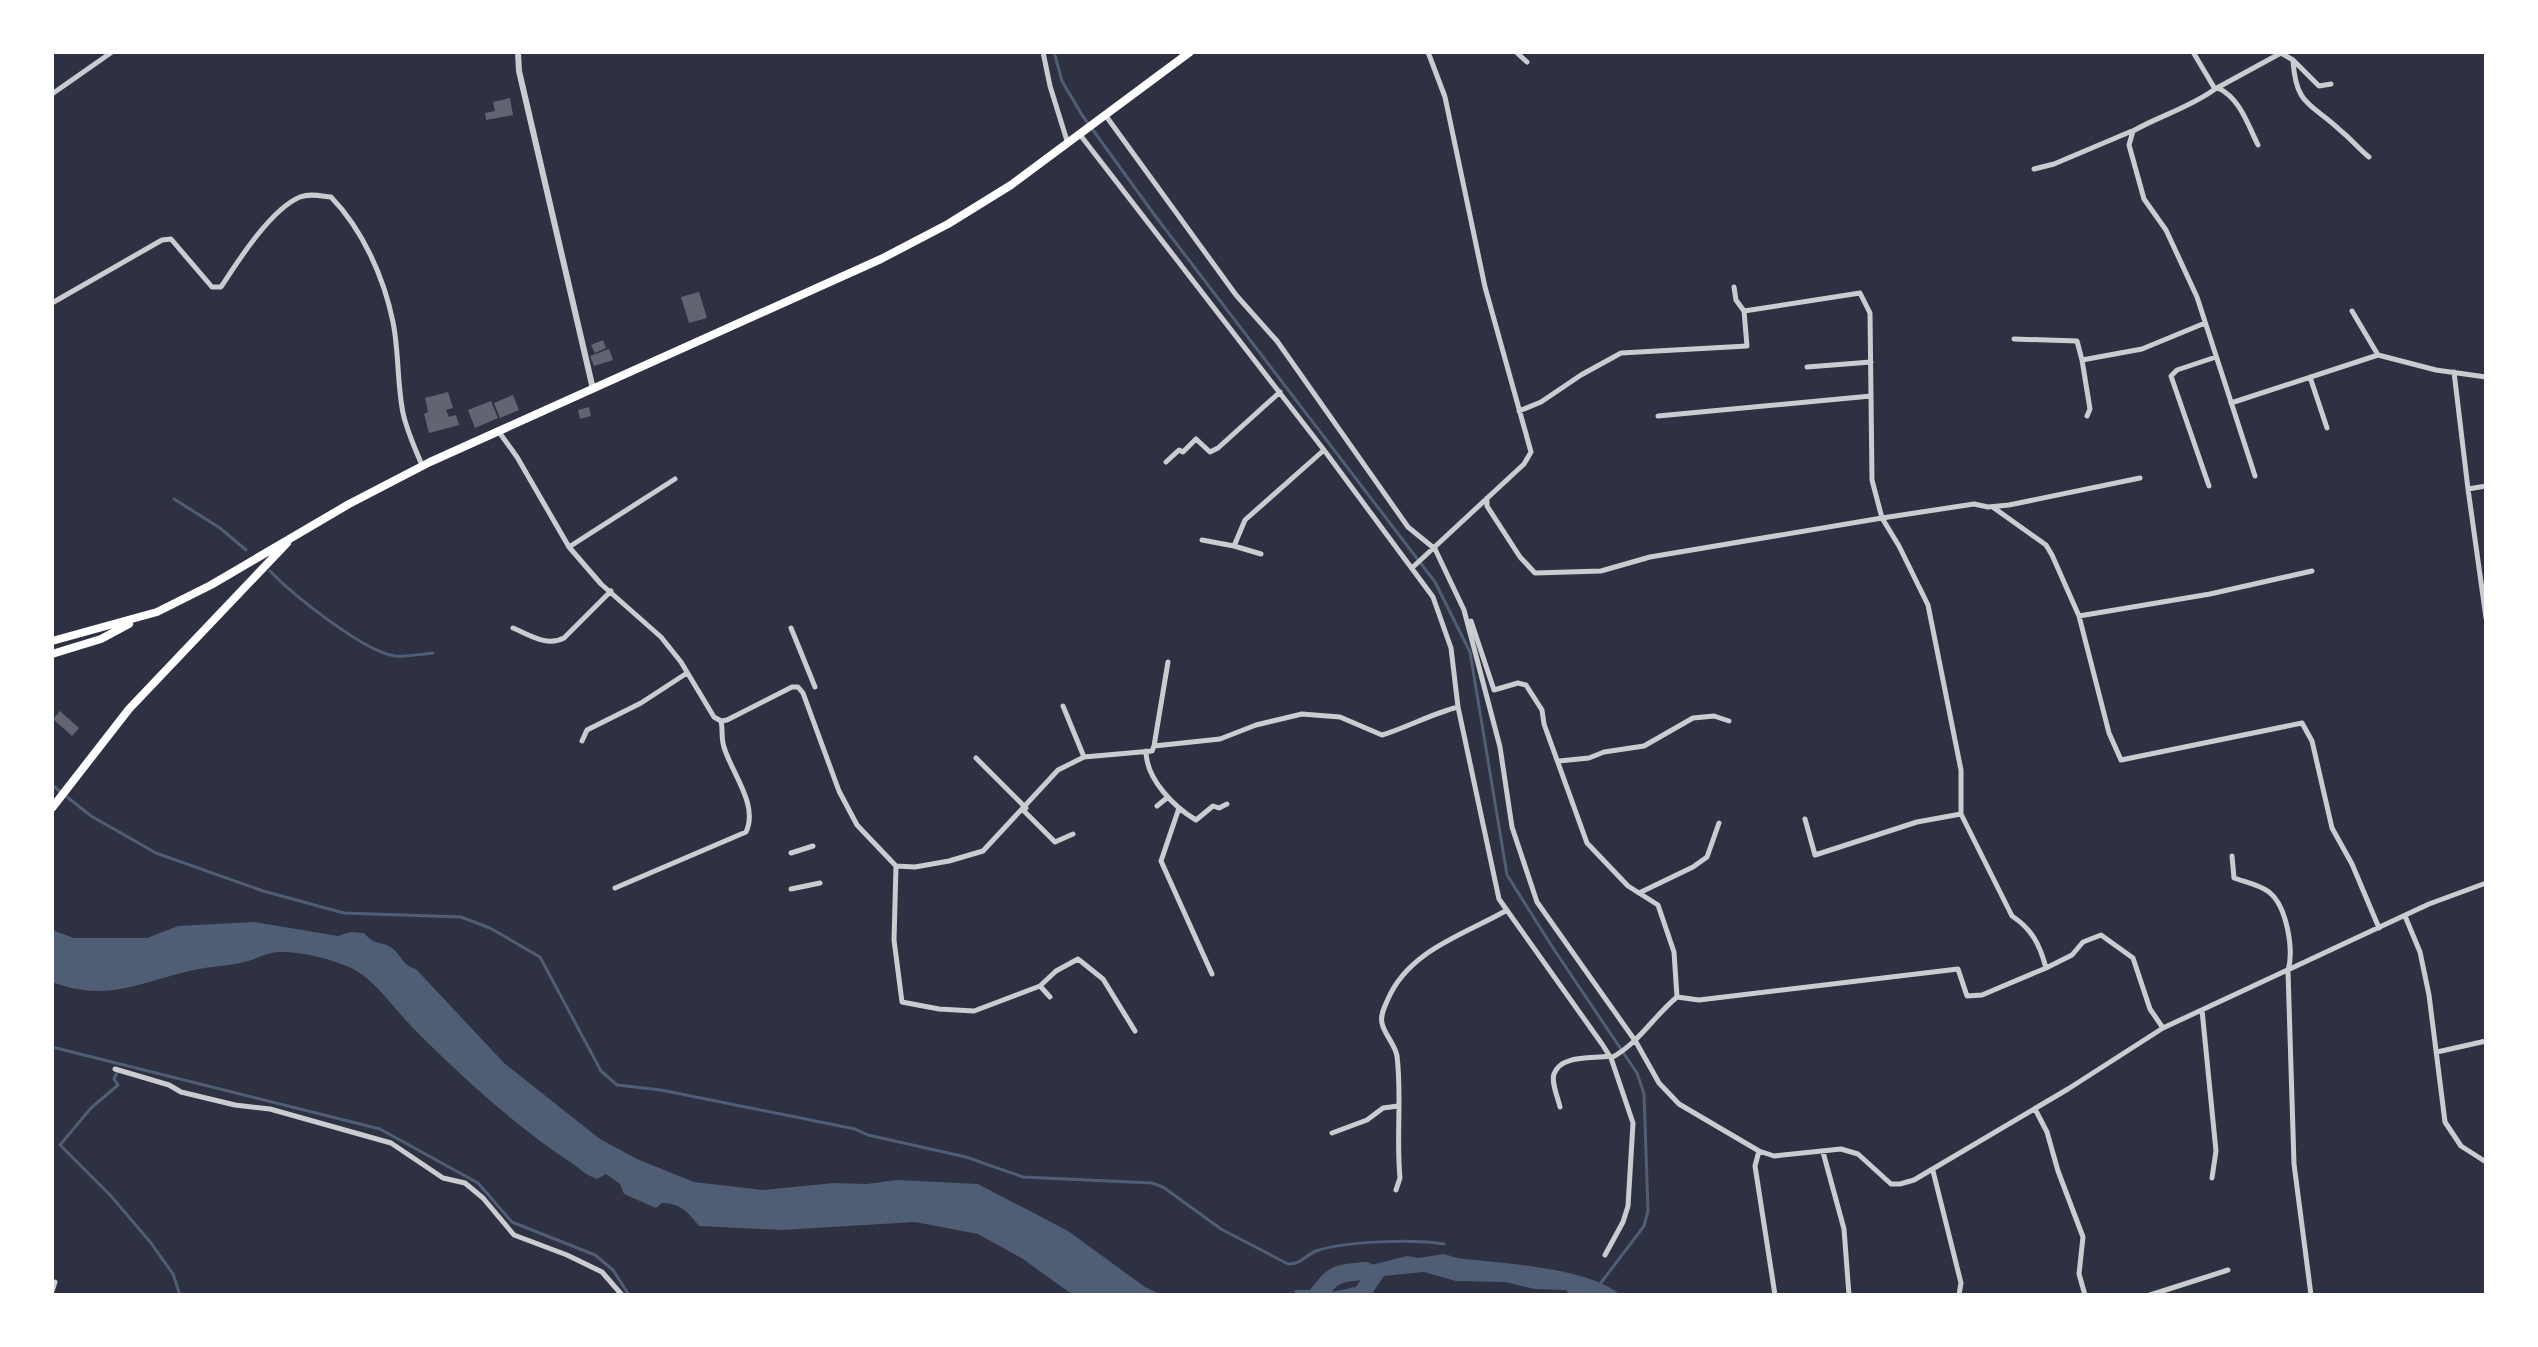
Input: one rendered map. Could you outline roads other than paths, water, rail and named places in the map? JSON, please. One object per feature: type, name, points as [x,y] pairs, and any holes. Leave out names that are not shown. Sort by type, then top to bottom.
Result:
[{"type":"main road","points":[[52,654],[101,639],[136,619],[192,595],[349,504],[423,466],[881,259],[948,224],[1081,136],[1190,52]]},
{"type":"main road","points":[[52,808],[129,709],[292,537]]},
{"type":"main road","points":[[52,641],[136,619]]},
{"type":"street","points":[[52,94],[112,52]]},
{"type":"street","points":[[518,52],[519,71],[562,244],[593,389]]},
{"type":"street","points":[[1043,52],[1068,145]]},
{"type":"street","points":[[1415,565],[1524,464],[1531,452],[1485,287],[1445,97],[1428,52]]},
{"type":"street","points":[[1516,52],[1527,62]]},
{"type":"street","points":[[2193,52],[2216,88],[2224,90],[2239,106],[2258,145]]},
{"type":"street","points":[[2034,169],[2054,164],[2133,131],[2202,98],[2281,53],[2293,60],[2319,86],[2331,84]]},
{"type":"street","points":[[2293,60],[2295,82],[2307,106],[2341,130],[2369,157]]},
{"type":"street","points":[[1106,116],[1236,295],[1277,341],[1408,527],[1435,549],[1475,631],[1494,690],[1518,683],[1526,685],[1542,710],[1544,724],[1587,843],[1628,886],[1658,905],[1674,952],[1677,997]]},
{"type":"street","points":[[2133,131],[2129,145],[2144,199],[2166,230],[2197,297],[2255,476]]},
{"type":"street","points":[[1081,136],[1415,565],[1433,597],[1451,648],[1458,707],[1499,899],[1610,1057],[1633,1123],[1628,1206],[1605,1255]]},
{"type":"street","points":[[52,303],[162,240],[171,239],[212,287],[221,287],[250,243],[286,205],[302,196],[331,197],[367,248],[381,278],[393,323],[404,416],[423,466]]},
{"type":"street","points":[[1519,411],[1541,402],[1621,353],[1747,346],[1744,311],[1736,300],[1734,287]]},
{"type":"street","points":[[1744,311],[1860,293],[1870,313],[1872,480],[1882,518],[1928,605],[1961,770],[1961,814],[2012,916],[2026,925],[2041,948],[2046,968]]},
{"type":"street","points":[[2352,311],[2378,355]]},
{"type":"street","points":[[2082,360],[2142,349],[2205,323]]},
{"type":"street","points":[[1871,352],[1874,340],[1878,338]]},
{"type":"street","points":[[2014,339],[2077,341],[2090,409],[2087,416]]},
{"type":"street","points":[[2231,403],[2378,355],[2486,377]]},
{"type":"street","points":[[2209,486],[2171,376],[2177,370],[2216,357]]},
{"type":"street","points":[[1807,367],[1871,362]]},
{"type":"street","points":[[2454,372],[2486,618]]},
{"type":"street","points":[[2310,377],[2327,428]]},
{"type":"street","points":[[1166,462],[1179,450],[1183,452],[1196,439],[1210,452],[1218,448],[1280,392]]},
{"type":"street","points":[[1658,416],[1871,396]]},
{"type":"street","points":[[498,431],[517,457],[569,547],[601,584],[661,637],[714,717],[721,721],[738,715],[792,687],[798,687],[803,693],[834,779],[857,825],[896,866],[915,867],[983,851],[1058,770],[1084,757],[1152,751],[1168,662]]},
{"type":"street","points":[[1234,546],[1245,520],[1324,450]]},
{"type":"street","points":[[1487,498],[1487,506],[1520,557],[1535,573],[1601,571],[1650,557],[1974,504],[1992,507],[2140,478]]},
{"type":"street","points":[[569,547],[675,479]]},
{"type":"street","points":[[2468,489],[2486,486]]},
{"type":"street","points":[[1992,507],[2046,545],[2069,589],[2079,616],[2109,733],[2121,760],[2302,723],[2312,741],[2332,828],[2352,864],[2379,928]]},
{"type":"street","points":[[1202,540],[1261,554]]},
{"type":"street","points":[[2079,616],[2210,594],[2312,571]]},
{"type":"street","points":[[513,628],[548,643],[557,642],[611,591]]},
{"type":"street","points":[[1464,610],[1500,747],[1512,827],[1537,902],[1636,1042],[1659,1083],[1679,1104],[1759,1151],[1774,1156],[1841,1149],[1858,1154],[1891,1184],[1900,1184],[1933,1171],[2163,1028],[2429,904],[2486,883]]},
{"type":"street","points":[[791,628],[815,687]]},
{"type":"street","points":[[582,741],[587,730],[641,703],[687,673]]},
{"type":"street","points":[[1063,706],[1084,757]]},
{"type":"street","points":[[1154,746],[1220,739],[1256,725],[1302,714],[1340,717],[1382,735],[1410,726],[1434,713],[1458,707]]},
{"type":"street","points":[[1559,761],[1644,746],[1693,718],[1714,716],[1729,721]]},
{"type":"street","points":[[615,888],[746,832],[751,819],[723,745],[721,721]]},
{"type":"street","points":[[1146,751],[1146,761],[1168,797],[1196,820],[1213,806],[1219,808],[1227,804]]},
{"type":"street","points":[[976,758],[1055,842],[1073,834]]},
{"type":"street","points":[[1157,806],[1168,797]]},
{"type":"street","points":[[1179,808],[1161,861],[1212,974]]},
{"type":"street","points":[[1805,819],[1815,855],[1917,822],[1961,814]]},
{"type":"street","points":[[1639,893],[1707,857],[1719,823]]},
{"type":"street","points":[[791,853],[813,846]]},
{"type":"street","points":[[2232,856],[2234,878],[2267,890],[2278,901],[2290,943],[2292,958],[2288,971],[2294,1164],[2311,1295]]},
{"type":"street","points":[[896,866],[894,940],[902,1002],[974,1011],[1040,986],[1056,971],[1078,959],[1103,979],[1135,1031]]},
{"type":"street","points":[[791,889],[820,883]]},
{"type":"street","points":[[1396,1190],[1400,1178],[1396,1052],[1382,1023],[1384,1009],[1393,988],[1406,970],[1424,954],[1507,910]]},
{"type":"street","points":[[2405,916],[2420,952],[2445,1122],[2461,1146],[2486,1162]]},
{"type":"street","points":[[1560,1107],[1553,1074],[1561,1065],[1582,1058],[1618,1054],[1636,1042],[1677,997],[1699,1000],[1958,969],[1967,996],[1982,995],[2072,955],[2083,942],[2101,935],[2133,958],[2150,1009],[2163,1028]]},
{"type":"street","points":[[1040,986],[1050,997]]},
{"type":"street","points":[[2202,1010],[2216,1151],[2212,1178]]},
{"type":"street","points":[[2437,1052],[2486,1041]]},
{"type":"street","points":[[115,1069],[169,1085],[181,1092],[235,1105],[270,1109],[391,1143],[443,1178],[465,1183],[483,1198],[514,1235],[602,1272],[622,1295]]},
{"type":"street","points":[[1332,1133],[1374,1117],[1383,1108],[1398,1106]]},
{"type":"street","points":[[2035,1109],[2047,1132],[2083,1237],[2079,1274],[2085,1295]]},
{"type":"street","points":[[1759,1151],[1755,1166],[1775,1295]]},
{"type":"street","points":[[1823,1152],[1844,1229],[1849,1295]]},
{"type":"street","points":[[1933,1171],[1961,1283],[1959,1295]]},
{"type":"street","points":[[2150,1295],[2228,1270]]},
{"type":"street","points":[[52,1291],[55,1282]]},
{"type":"water","points":[[254,922],[338,936],[350,932],[364,933],[392,948],[405,963],[416,969],[504,1063],[600,1139],[637,1159],[694,1182],[763,1190],[897,1180],[978,1184],[1068,1231],[1145,1287],[1162,1295],[1073,1295],[1023,1259],[978,1234],[915,1222],[782,1230],[699,1226],[679,1207],[662,1203],[656,1208],[624,1194],[620,1184],[606,1174],[597,1179],[592,1177],[547,1146],[450,1064],[367,978],[349,967],[323,958],[273,953],[242,963],[194,970],[107,991],[90,991],[52,982],[52,930],[74,938],[147,938],[178,926]]},
{"type":"water","points":[[1444,1254],[1565,1272],[1606,1285],[1621,1295],[1571,1295],[1566,1290],[1535,1289],[1505,1282],[1456,1281],[1424,1272],[1384,1276],[1371,1295],[1294,1295],[1295,1290],[1310,1290],[1316,1282],[1324,1279],[1331,1285],[1328,1289],[1331,1292],[1356,1287],[1362,1278],[1347,1279],[1344,1272],[1407,1256],[1418,1258]]},
{"type":"waterway","points":[[1054,52],[1062,81],[1082,115],[1156,217],[1435,582],[1470,652],[1507,875],[1637,1073],[1644,1094],[1648,1211],[1644,1226],[1600,1284]]},
{"type":"waterway","points":[[174,499],[220,528],[246,550]]},
{"type":"waterway","points":[[270,571],[311,607],[365,644],[395,656],[433,653]]},
{"type":"waterway","points":[[52,785],[91,816],[156,853],[263,891],[344,913],[461,917],[490,928],[540,957],[601,1071],[617,1085],[661,1090],[855,1129],[868,1135],[966,1157],[1023,1177],[1152,1183],[1163,1187],[1221,1229],[1288,1264],[1316,1251],[1344,1245],[1398,1241],[1444,1244]]},
{"type":"waterway","points":[[52,1047],[380,1129],[478,1183],[512,1222],[595,1255],[613,1270],[629,1295]]},
{"type":"waterway","points":[[118,1071],[114,1079],[118,1085],[91,1108],[60,1145],[111,1196],[151,1243],[173,1274],[180,1295]]},
{"type":"waterway","points":[[1320,1295],[1328,1282],[1338,1275],[1366,1271]]}]
